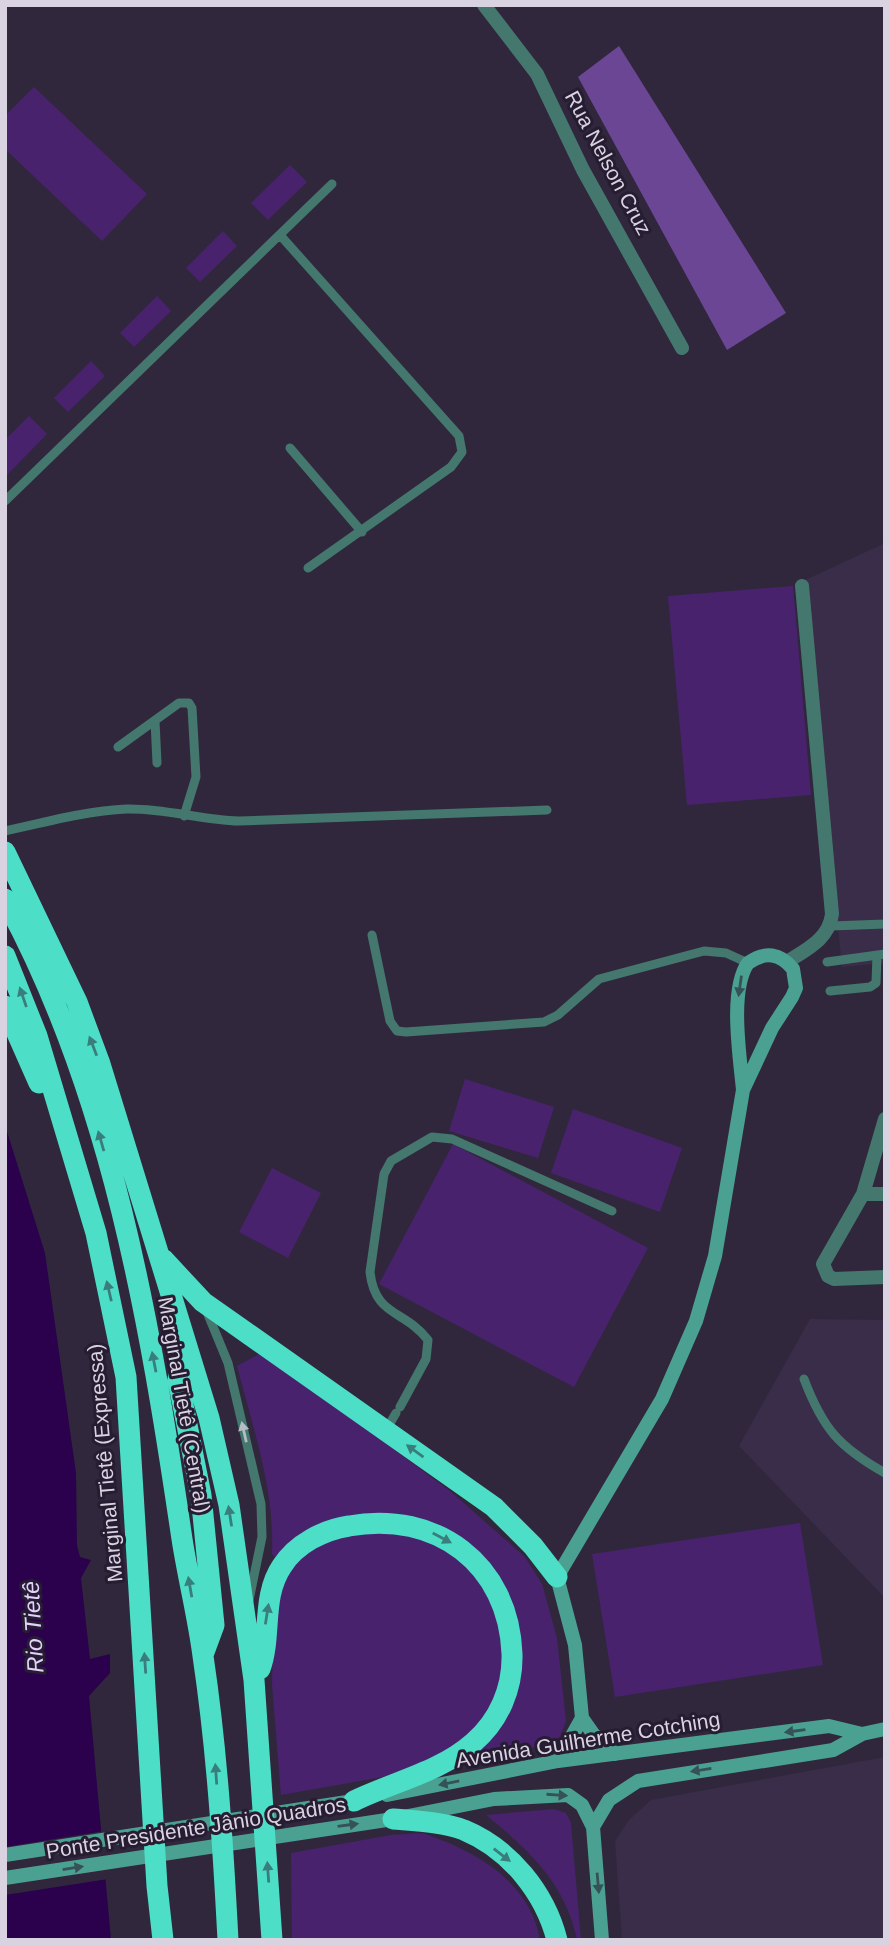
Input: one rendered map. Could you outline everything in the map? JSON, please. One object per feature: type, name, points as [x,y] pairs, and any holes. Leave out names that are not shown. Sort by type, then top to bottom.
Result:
[{"type":"highway","points":[[5,852],[86,1027],[184,1333],[229,1505],[254,1680],[272,1940]]},
{"type":"highway","name":"Marginal Tietê (Central)","points":[[5,899],[28,943],[67,1037],[99,1133],[125,1230],[165,1423],[203,1654],[215,1760],[228,1940]]},
{"type":"highway","name":"Marginal Tietê (Expressa)","points":[[5,956],[20,987],[60,1109],[96,1233],[126,1377],[157,1886],[163,1940]]},
{"type":"highway","points":[[5,1006],[41,1087],[60,1109]]},
{"type":"highway","points":[[157,1252],[203,1302],[394,1417],[494,1507],[533,1546],[557,1577]]},
{"type":"highway","points":[[184,1333],[178,1380],[201,1495],[214,1625],[203,1654]]},
{"type":"highway","points":[[254,1680],[262,1665],[266,1622],[276,1577],[296,1550],[313,1538],[339,1527],[372,1522],[400,1523],[423,1529],[447,1540],[469,1555],[491,1579],[503,1602],[511,1632],[513,1669],[508,1694],[490,1725],[474,1743],[453,1757],[354,1801]]},
{"type":"highway","points":[[393,1819],[464,1830],[505,1855],[536,1892],[552,1921],[557,1940]]},
{"type":"main road","points":[[615,1754],[594,1735],[582,1717],[575,1645],[557,1577],[662,1399],[696,1321],[715,1256],[743,1090],[738,996],[743,970],[748,963],[765,954],[787,962],[793,969],[796,988],[757,1057],[743,1090]]},
{"type":"main road","points":[[558,1761],[582,1717]]},
{"type":"main road","name":"Avenida Guilherme Cotching","points":[[299,1810],[558,1761],[829,1726],[862,1734],[885,1729]]},
{"type":"main road","points":[[603,1940],[593,1827],[608,1800],[638,1782],[833,1749],[862,1734]]},
{"type":"main road","name":"Avenida Guilherme Cotching","points":[[393,1819],[494,1799],[552,1794],[568,1795],[577,1800],[593,1827]]},
{"type":"main road","name":"Ponte Presidente Jânio Quadros","points":[[5,1855],[299,1810]]},
{"type":"main road","name":"Ponte Presidente Jânio Quadros","points":[[5,1878],[393,1819]]},
{"type":"street","name":"Rua Nelson Cruz","points":[[484,5],[537,74],[583,170],[682,348]]},
{"type":"street","points":[[787,962],[814,944],[831,926],[802,586]]},
{"type":"street","points":[[885,1119],[863,1194],[823,1258],[828,1276],[834,1279],[885,1278]]},
{"type":"street","points":[[863,1194],[885,1194]]},
{"type":"lane","points":[[5,501],[332,184]]},
{"type":"lane","points":[[280,235],[459,436],[462,452],[451,467],[309,568]]},
{"type":"lane","points":[[290,448],[362,532]]},
{"type":"lane","points":[[118,747],[179,703],[189,703],[192,708],[196,777],[184,816]]},
{"type":"lane","points":[[155,720],[157,762]]},
{"type":"lane","points":[[5,831],[88,812],[130,809],[239,821],[547,810]]},
{"type":"lane","points":[[831,926],[885,924]]},
{"type":"lane","points":[[372,935],[390,1021],[397,1031],[407,1032],[544,1022],[558,1015],[599,979],[687,954],[726,953],[748,963]]},
{"type":"lane","points":[[827,962],[881,955],[876,983],[870,987],[830,991]]},
{"type":"lane","points":[[394,1417],[426,1359],[428,1340],[416,1325],[385,1307],[372,1288],[370,1272],[384,1174],[391,1161],[432,1137],[452,1139],[612,1211]]},
{"type":"lane","points":[[203,1302],[228,1363],[261,1504],[262,1537],[246,1619]]},
{"type":"lane","points":[[804,1379],[817,1413],[831,1434],[852,1454],[885,1474]]},
{"type":"shaded area","points":[[619,46],[786,313],[727,350],[578,77]]},
{"type":"shaded area","points":[[34,87],[147,194],[102,241],[5,149],[5,116]]},
{"type":"shaded area","points":[[290,165],[307,182],[268,220],[251,203]]},
{"type":"shaded area","points":[[223,231],[237,246],[200,282],[186,268]]},
{"type":"shaded area","points":[[157,296],[171,311],[134,347],[120,333]]},
{"type":"shaded area","points":[[91,361],[105,376],[68,412],[54,398]]},
{"type":"shaded area","points":[[29,416],[47,434],[5,477],[5,440]]},
{"type":"shaded area","points":[[885,543],[885,963],[842,967],[803,581]]},
{"type":"shaded area","points":[[793,586],[811,795],[687,805],[668,596]]},
{"type":"shaded area","points":[[465,1079],[554,1107],[538,1158],[449,1131]]},
{"type":"shaded area","points":[[573,1109],[682,1148],[660,1212],[551,1173]]},
{"type":"shaded area","points":[[453,1144],[648,1248],[574,1387],[379,1284]]},
{"type":"shaded area","points":[[272,1168],[321,1193],[288,1258],[239,1232]]},
{"type":"shaded area","points":[[810,1319],[885,1320],[885,1598],[739,1446]]},
{"type":"shaded area","points":[[263,1352],[450,1491],[525,1557],[542,1584],[557,1638],[566,1721],[558,1742],[484,1759],[281,1795],[272,1685],[274,1590],[287,1571],[272,1554],[266,1483],[237,1366]]},
{"type":"shaded area","points":[[800,1523],[823,1665],[615,1697],[592,1554]]},
{"type":"shaded area","points":[[885,1757],[885,1940],[622,1940],[615,1841],[629,1820],[651,1800]]},
{"type":"shaded area","points":[[554,1809],[566,1813],[571,1823],[581,1940],[577,1940],[564,1902],[543,1869],[486,1815]]},
{"type":"shaded area","points":[[422,1833],[461,1849],[497,1871],[525,1901],[540,1940],[292,1940],[291,1853],[391,1835]]},
{"type":"water","name":"Rio Tietê","points":[[5,1125],[45,1253],[76,1473],[77,1545],[80,1557],[91,1560],[81,1578],[90,1659],[110,1654],[110,1673],[89,1696],[111,1940],[5,1940]]},
{"type":"pier","points":[[104,1831],[108,1879],[5,1895],[5,1847]]}]
